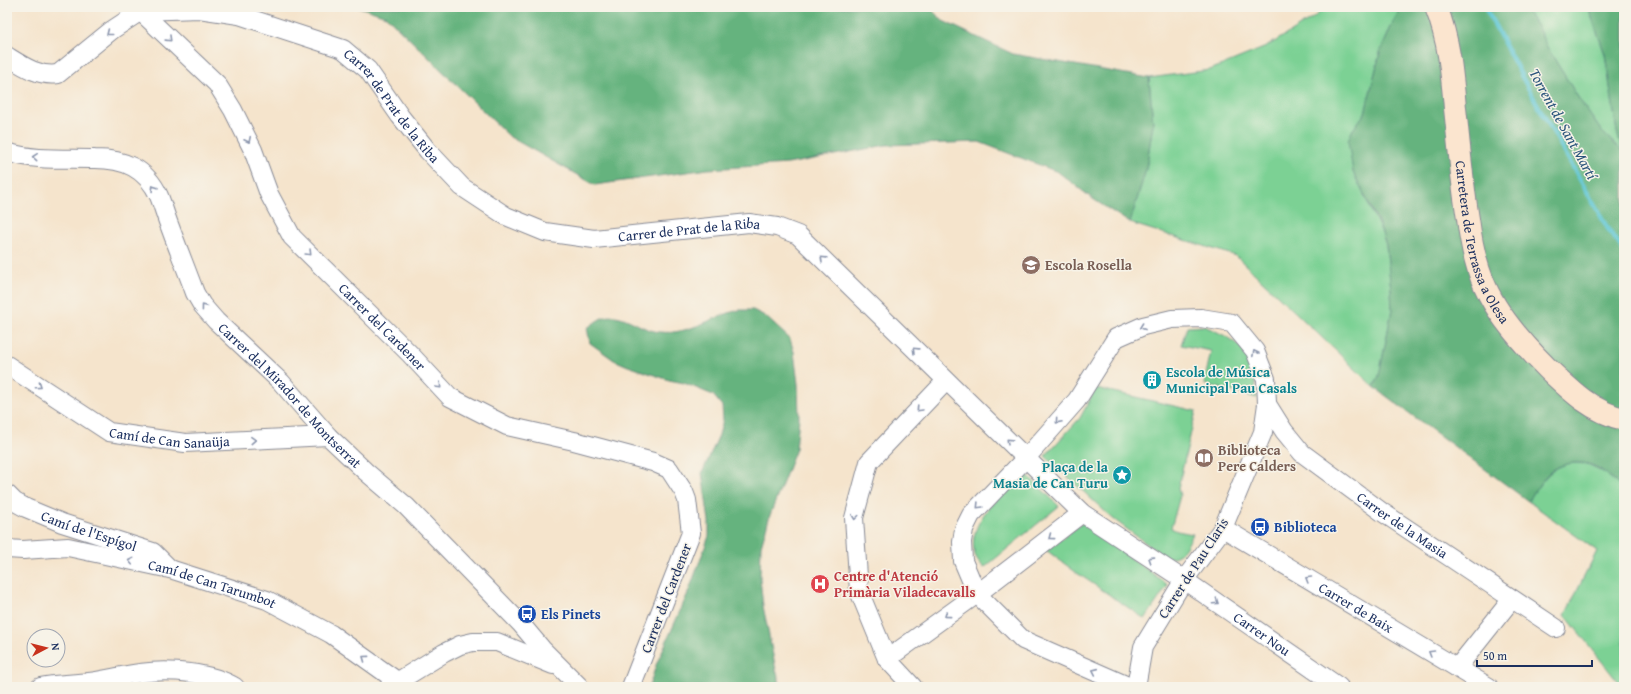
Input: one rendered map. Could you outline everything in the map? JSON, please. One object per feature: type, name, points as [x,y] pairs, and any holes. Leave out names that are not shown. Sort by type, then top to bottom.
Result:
[{"type":"street","name":"Carretera de Terrassa a Olesa","points":[[1436,7],[1446,38],[1451,67],[1464,194],[1471,241],[1484,286],[1503,317],[1540,361],[1564,384],[1584,401],[1603,412],[1624,419]]},
{"type":"street","points":[[7,56],[27,68],[47,76],[58,74],[138,9]]},
{"type":"street","name":"Carrer de Prat de la Riba","points":[[138,9],[199,9],[239,15],[343,49],[368,70],[400,116],[428,151],[462,187],[506,216],[545,232],[594,239],[749,222],[777,227],[798,235],[1082,513],[1184,580]]},
{"type":"street","name":"Carrer del Cardener","points":[[138,9],[217,84],[233,110],[253,150],[268,194],[292,237],[410,354],[450,397],[507,426],[574,441],[653,462],[669,470],[684,492],[687,500],[691,533],[631,687]]},
{"type":"street","name":"Carrer del Mirador de Montserrat","points":[[7,152],[16,155],[36,157],[111,159],[126,163],[138,170],[149,180],[159,196],[195,293],[202,305],[216,321],[281,382],[328,436],[365,471],[406,506],[521,624],[561,669],[580,687]]},
{"type":"street","name":"Carrer de Pau Claris","points":[[977,594],[963,561],[962,542],[964,529],[971,515],[1026,458],[1077,400],[1116,338],[1143,326],[1172,319],[1201,318],[1232,323],[1255,351],[1266,379],[1267,404],[1263,432],[1223,528],[1184,580],[1143,647],[1136,687]]},
{"type":"street","name":"Camí de Can Sanaüja","points":[[7,365],[109,432],[185,443],[328,436]]},
{"type":"street","points":[[913,687],[887,659],[859,591],[854,518],[869,462],[946,380]]},
{"type":"street","name":"Carrer de la Masia","points":[[1267,404],[1284,431],[1302,453],[1382,512],[1556,628]]},
{"type":"street","name":"Camí de l'Espígol","points":[[7,494],[15,502],[26,508],[62,523],[153,552],[170,569]]},
{"type":"street","points":[[887,659],[977,594],[1082,513]]},
{"type":"street","name":"Carrer de Baix","points":[[1223,528],[1489,687]]},
{"type":"street","name":"Camí de Can Tarumbot","points":[[7,549],[23,550],[68,547],[170,569],[267,600],[331,634],[393,684]]},
{"type":"street","name":"Carrer Nou","points":[[1184,580],[1339,687]]},
{"type":"street","points":[[977,594],[1023,640],[1130,687]]},
{"type":"street","points":[[1457,668],[1512,599]]},
{"type":"street","points":[[393,684],[444,653],[460,645],[473,642],[497,642],[561,669]]},
{"type":"street","points":[[40,687],[88,682],[141,672],[160,672],[213,677],[225,681],[235,687]]},
{"type":"green space","points":[[359,7],[929,7],[943,21],[1013,54],[1149,78],[1153,124],[1146,169],[1130,223],[1093,199],[1058,172],[979,142],[886,145],[788,164],[708,169],[595,185],[510,137],[386,16]]},
{"type":"green space","points":[[1326,7],[1403,7],[1396,16],[1381,49],[1365,113],[1352,131],[1353,172],[1382,233],[1386,245],[1391,289],[1392,310],[1379,376],[1374,387],[1236,256],[1130,223],[1146,169],[1153,124],[1149,78],[1210,70],[1266,47],[1313,18]]},
{"type":"green space","points":[[1403,7],[1524,7],[1538,28],[1547,47],[1579,99],[1602,132],[1622,151],[1617,132],[1605,54],[1588,7],[1624,7],[1624,490],[1607,474],[1595,466],[1574,463],[1561,466],[1549,473],[1528,501],[1374,387],[1379,376],[1392,310],[1391,289],[1386,245],[1378,222],[1353,172],[1348,141],[1352,131],[1365,113],[1381,49],[1396,16]]},
{"type":"green space","points":[[1524,7],[1588,7],[1605,54],[1617,132],[1623,152],[1602,132],[1579,99],[1547,47],[1538,28]]},
{"type":"green space","points":[[739,310],[753,310],[765,316],[790,339],[794,352],[798,384],[799,418],[796,449],[770,515],[761,546],[760,578],[763,606],[781,687],[649,687],[656,665],[688,593],[709,536],[709,521],[702,473],[719,435],[723,420],[722,406],[713,395],[684,383],[669,380],[614,360],[590,343],[587,328],[602,318],[616,316],[654,331],[676,332],[697,326]]},
{"type":"green space","points":[[1204,326],[1229,338],[1244,352],[1253,371],[1257,398],[1204,384],[1211,351],[1181,345],[1187,327]]},
{"type":"green space","name":"Plaça de la Masia de Can Turu","points":[[1096,388],[1196,411],[1178,488],[1180,496],[1171,528],[1177,531],[1193,534],[1183,551],[1176,556],[1166,558],[1112,518],[1045,456],[1080,418]]},
{"type":"green space","points":[[1573,463],[1589,465],[1601,471],[1624,490],[1624,687],[1622,687],[1565,615],[1597,551],[1528,501],[1542,481],[1552,471]]},
{"type":"green space","points":[[1024,472],[1059,506],[984,568],[975,555],[973,543],[975,531],[988,509]]},
{"type":"green space","points":[[1083,523],[1168,585],[1145,619],[1046,550]]},
{"type":"waterway","name":"Torrent de Sant Martí","points":[[1485,7],[1522,77],[1608,229],[1624,251]]},
{"type":"place","name":"Escola Rosella","points":[[1031,265]]},
{"type":"place","name":"Escola de Música Municipal Pau Casals","points":[[1152,380]]},
{"type":"place","name":"Biblioteca Pere Calders","points":[[1204,458]]},
{"type":"place","name":"Plaça de la Masia de Can Turu","points":[[1122,475]]},
{"type":"place","name":"Biblioteca","points":[[1260,527]]},
{"type":"place","name":"Centre d'Atenció Primària Viladecavalls","points":[[820,584]]},
{"type":"place","name":"Els Pinets","points":[[527,614]]}]
